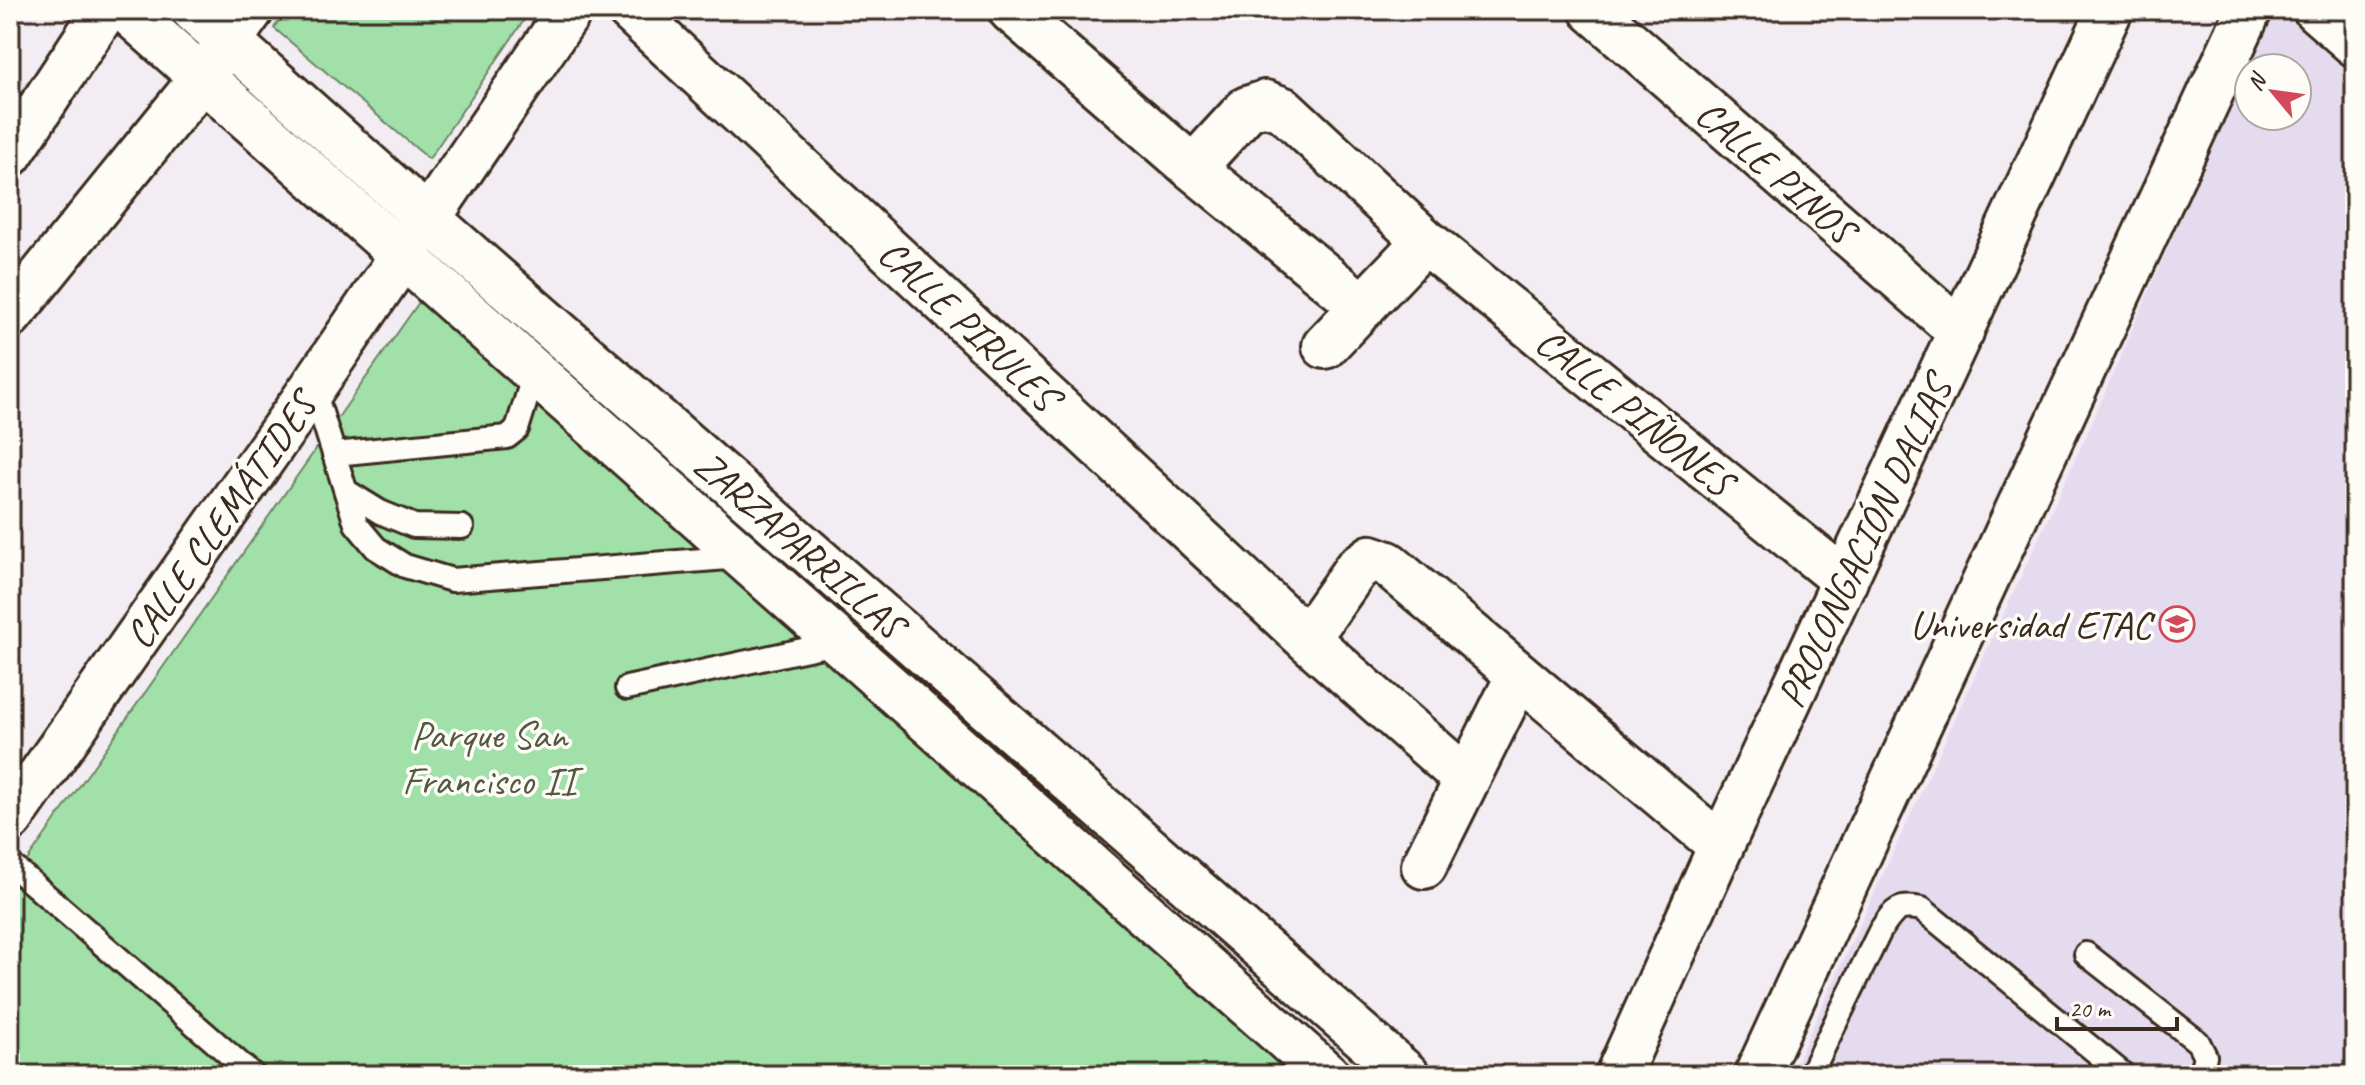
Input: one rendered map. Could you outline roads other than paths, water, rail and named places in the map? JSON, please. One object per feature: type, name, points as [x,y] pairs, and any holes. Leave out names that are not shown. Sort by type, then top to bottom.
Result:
[{"type":"street","points":[[10,154],[105,10]]},
{"type":"street","name":"ZARZAPARRILLAS","points":[[126,10],[1327,1075]]},
{"type":"street","name":"ZARZAPARRILLAS","points":[[194,10],[240,26],[427,218],[1407,1075]]},
{"type":"street","name":"CALLE CLEMÁTIDES","points":[[10,819],[313,387],[570,10]]},
{"type":"street","name":"CALLE PIRULES","points":[[630,10],[1307,639],[1466,779]]},
{"type":"street","points":[[1011,10],[1193,168],[1363,307]]},
{"type":"street","name":"CALLE PINOS","points":[[1592,10],[1961,332]]},
{"type":"street","name":"PROLONGACIÓN DALIAS","points":[[1618,1075],[1721,846],[2110,10]]},
{"type":"street","points":[[1757,1075],[2249,10]]},
{"type":"street","points":[[2316,10],[2355,44]]},
{"type":"street","points":[[10,315],[203,77],[240,26]]},
{"type":"street","name":"CALLE PIÑONES","points":[[1193,168],[1247,109],[1265,103],[1284,110],[1425,241],[1845,581]]},
{"type":"street","points":[[1325,346],[1425,241]]},
{"type":"street","points":[[1307,639],[1356,569],[1371,558],[1388,564],[1721,846]]},
{"type":"street","points":[[1424,866],[1518,677]]},
{"type":"lane","points":[[335,454],[507,437],[517,429],[535,371]]},
{"type":"lane","points":[[313,387],[356,524],[376,548],[405,566],[452,580],[744,557]]},
{"type":"lane","points":[[346,491],[380,512],[414,526],[462,527]]},
{"type":"lane","points":[[627,688],[840,642]]},
{"type":"lane","points":[[10,864],[253,1075]]},
{"type":"lane","points":[[1810,1075],[1880,931],[1894,911],[1905,906],[1922,909],[2124,1075]]},
{"type":"lane","points":[[2086,954],[2198,1042],[2205,1056],[2200,1075]]},
{"type":"place","name":"Universidad ETAC","points":[[2177,624]]},
{"type":"park label","name":"Parque San Francisco II","points":[[489,757]]}]
